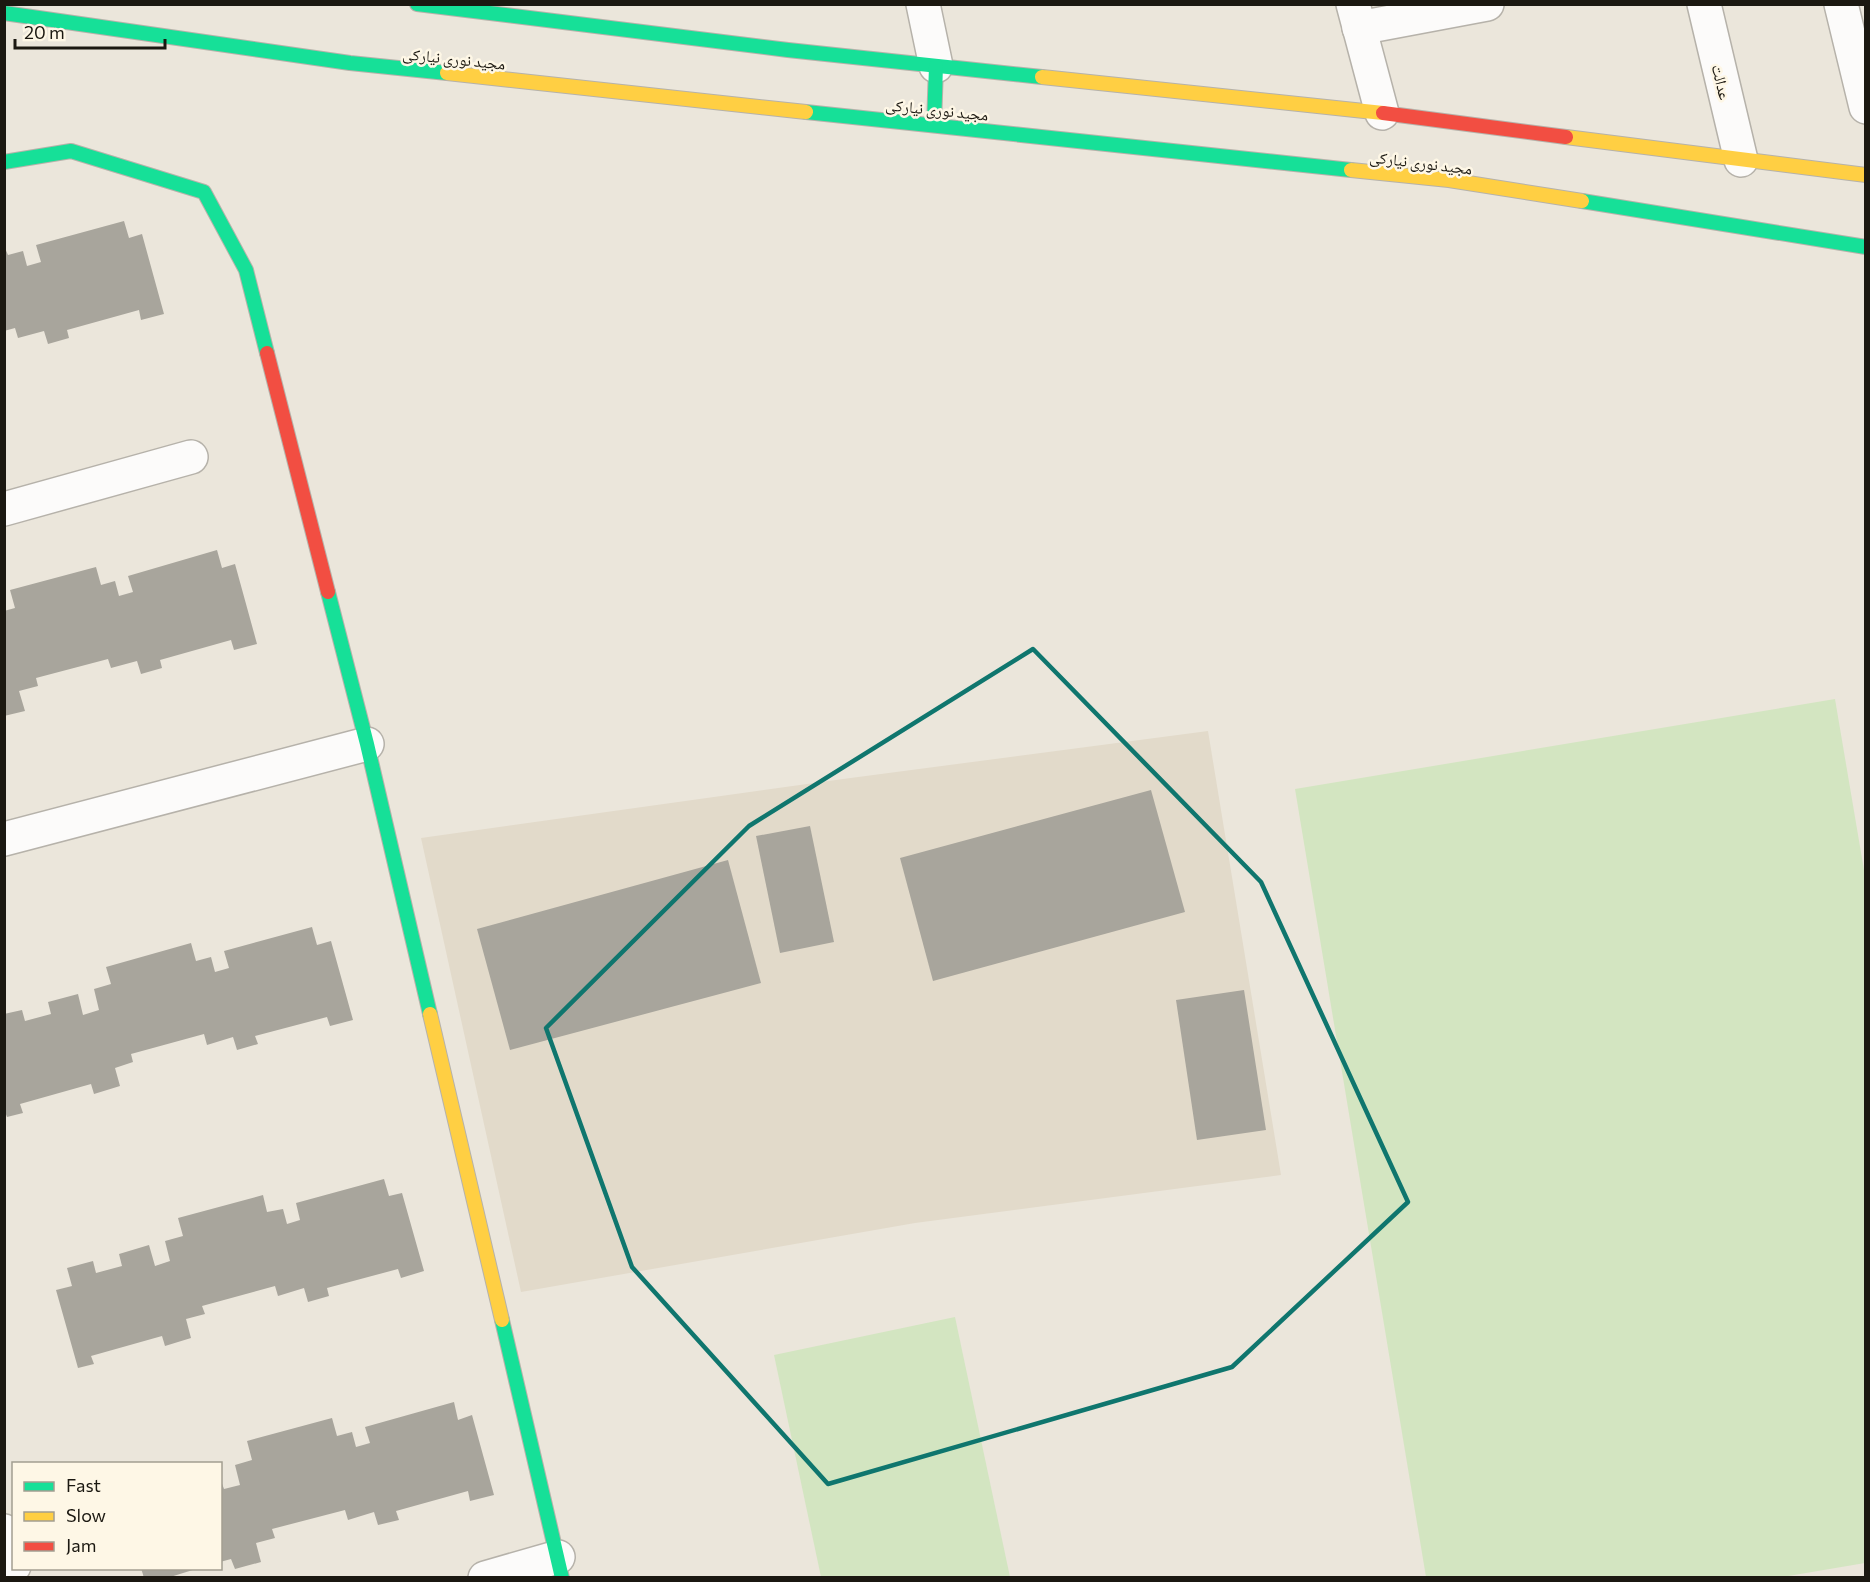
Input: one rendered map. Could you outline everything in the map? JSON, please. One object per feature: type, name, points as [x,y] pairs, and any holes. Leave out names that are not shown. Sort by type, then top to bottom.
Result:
[{"type":"main road","points":[[417,4],[788,50],[1382,113],[1866,175]]},
{"type":"main road","name":"مجید نوری نیارکی","points":[[4,13],[350,63],[1449,180],[1866,247]]},
{"type":"main road","points":[[934,125],[936,66]]},
{"type":"main road","points":[[4,162],[71,151],[204,192],[246,270],[367,744],[560,1568]]},
{"type":"street","points":[[923,4],[936,66]]},
{"type":"street","points":[[1382,113],[1356,16],[1487,4]]},
{"type":"street","name":"عدالت","points":[[1704,4],[1741,160]]},
{"type":"street","points":[[1841,4],[1866,107]]},
{"type":"street","points":[[4,509],[191,457]]},
{"type":"street","points":[[4,839],[367,744]]},
{"type":"street","points":[[4,1531],[12,1560]]},
{"type":"street","points":[[485,1578],[560,1568]]},
{"type":"highlighted area","points":[[1033,649],[1261,882],[1408,1202],[1232,1367],[828,1484],[632,1267],[546,1028],[749,826]]},
{"type":"shaded area","points":[[1208,731],[1281,1175],[915,1223],[521,1292],[421,838]]},
{"type":"green space","points":[[1835,699],[1866,882],[1865,1563],[1776,1578],[1426,1577],[1295,789]]},
{"type":"green space","points":[[955,1317],[1010,1577],[821,1577],[774,1355]]},
{"type":"building","points":[[124,221],[129,238],[142,234],[164,314],[141,320],[139,310],[67,330],[69,338],[48,344],[44,331],[18,338],[15,328],[4,331],[4,246],[8,255],[23,251],[27,266],[41,262],[36,245]]},
{"type":"building","points":[[217,550],[222,568],[235,564],[257,644],[234,650],[231,640],[160,660],[162,668],[141,674],[137,661],[111,668],[108,659],[36,678],[38,686],[19,691],[25,711],[4,716],[4,611],[15,608],[10,590],[96,567],[101,585],[115,581],[119,596],[133,592],[128,576]]},
{"type":"building","points":[[1151,790],[1185,912],[933,981],[900,858]]},
{"type":"building","points":[[810,826],[834,942],[780,953],[756,836]]},
{"type":"building","points":[[728,860],[761,983],[510,1050],[477,929]]},
{"type":"building","points":[[312,927],[317,945],[331,941],[353,1020],[330,1026],[327,1017],[255,1036],[258,1044],[237,1050],[233,1037],[207,1045],[204,1034],[131,1054],[133,1062],[115,1068],[120,1086],[94,1094],[91,1084],[20,1104],[23,1113],[7,1117],[4,1109],[4,1014],[22,1010],[25,1021],[51,1014],[48,1002],[78,994],[83,1015],[99,1010],[94,989],[111,984],[106,967],[191,943],[196,961],[211,957],[215,972],[229,968],[224,951]]},
{"type":"building","points":[[1244,990],[1266,1130],[1197,1140],[1176,1000]]},
{"type":"building","points":[[384,1179],[389,1196],[402,1193],[424,1271],[401,1278],[398,1269],[327,1288],[329,1296],[308,1302],[304,1288],[278,1296],[275,1286],[202,1306],[205,1314],[186,1319],[191,1338],[165,1346],[162,1336],[91,1356],[94,1364],[78,1368],[56,1290],[72,1286],[67,1268],[93,1261],[96,1273],[122,1266],[119,1254],[149,1245],[155,1266],[170,1261],[165,1241],[183,1236],[178,1218],[263,1195],[267,1212],[283,1209],[287,1224],[300,1220],[296,1203]]},
{"type":"building","points":[[454,1402],[458,1420],[472,1415],[494,1495],[470,1501],[468,1491],[396,1511],[399,1520],[378,1525],[374,1512],[348,1520],[345,1510],[272,1529],[275,1538],[256,1543],[261,1562],[235,1569],[231,1559],[222,1561],[222,1484],[224,1489],[240,1485],[235,1465],[252,1460],[247,1441],[332,1418],[337,1436],[352,1432],[356,1447],[370,1443],[365,1427]]},
{"type":"building","points":[[142,1570],[193,1570],[167,1578],[144,1578]]},
{"type":"traffic: fast","points":[[417,4],[788,50],[1042,77]]},
{"type":"traffic: fast","points":[[4,13],[350,63],[447,73]]},
{"type":"traffic: fast","points":[[934,125],[936,66]]},
{"type":"traffic: fast","points":[[806,112],[1351,170]]},
{"type":"traffic: fast","points":[[4,162],[71,151],[204,192],[246,270],[267,353]]},
{"type":"traffic: fast","points":[[1582,201],[1866,247]]},
{"type":"traffic: fast","points":[[328,592],[367,744],[430,1014]]},
{"type":"traffic: fast","points":[[502,1320],[562,1578]]},
{"type":"traffic: slow","points":[[447,73],[806,112]]},
{"type":"traffic: slow","points":[[1042,77],[1383,113]]},
{"type":"traffic: slow","points":[[1566,137],[1866,175]]},
{"type":"traffic: slow","points":[[1351,170],[1449,180],[1582,201]]},
{"type":"traffic: slow","points":[[430,1014],[502,1320]]},
{"type":"traffic: jam","points":[[1383,113],[1566,137]]},
{"type":"traffic: jam","points":[[267,353],[328,592]]}]
